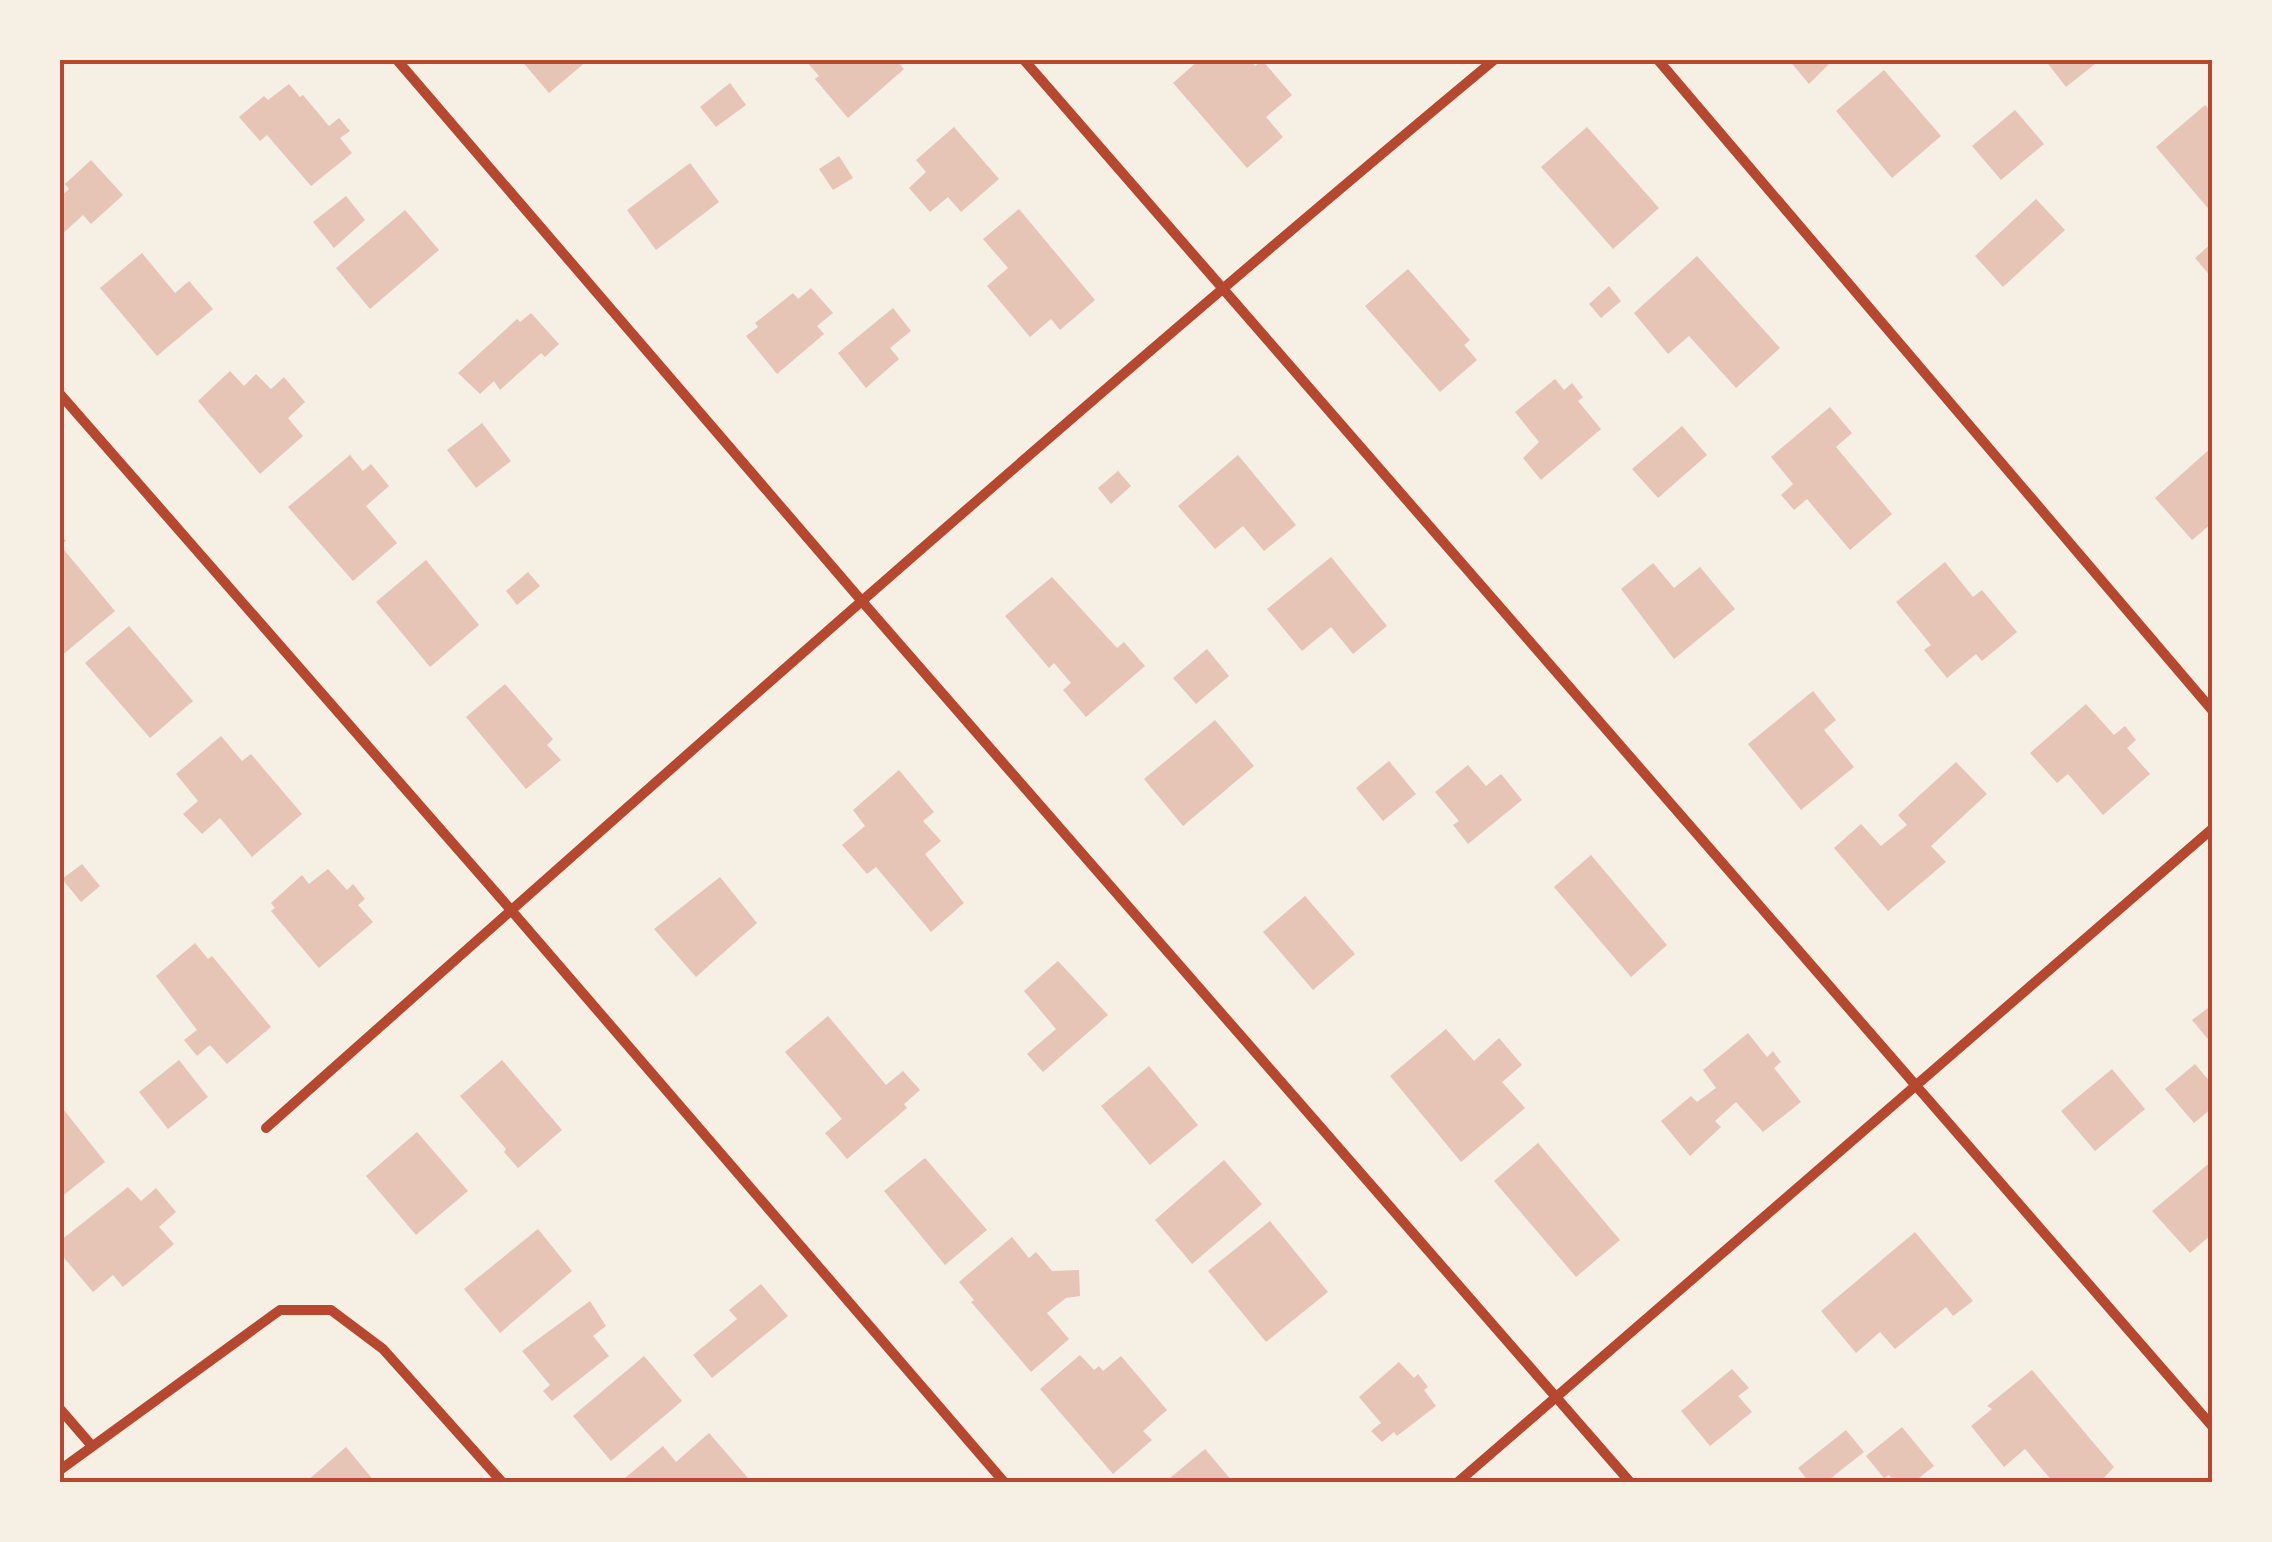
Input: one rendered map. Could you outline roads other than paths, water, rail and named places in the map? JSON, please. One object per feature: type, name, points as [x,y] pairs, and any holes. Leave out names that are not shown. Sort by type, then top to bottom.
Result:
[{"type":"street","points":[[398,60],[860,599],[1630,1482]]},
{"type":"street","points":[[1024,60],[2212,1426]]},
{"type":"street","points":[[266,1128],[860,599],[1221,287],[1494,60]]},
{"type":"street","points":[[1658,60],[2212,710]]},
{"type":"street","points":[[60,394],[512,910],[1004,1482]]},
{"type":"street","points":[[1458,1482],[2212,830]]},
{"type":"street","points":[[60,1470],[280,1310],[331,1310],[383,1348],[502,1482]]},
{"type":"street","points":[[60,1408],[92,1446]]}]
